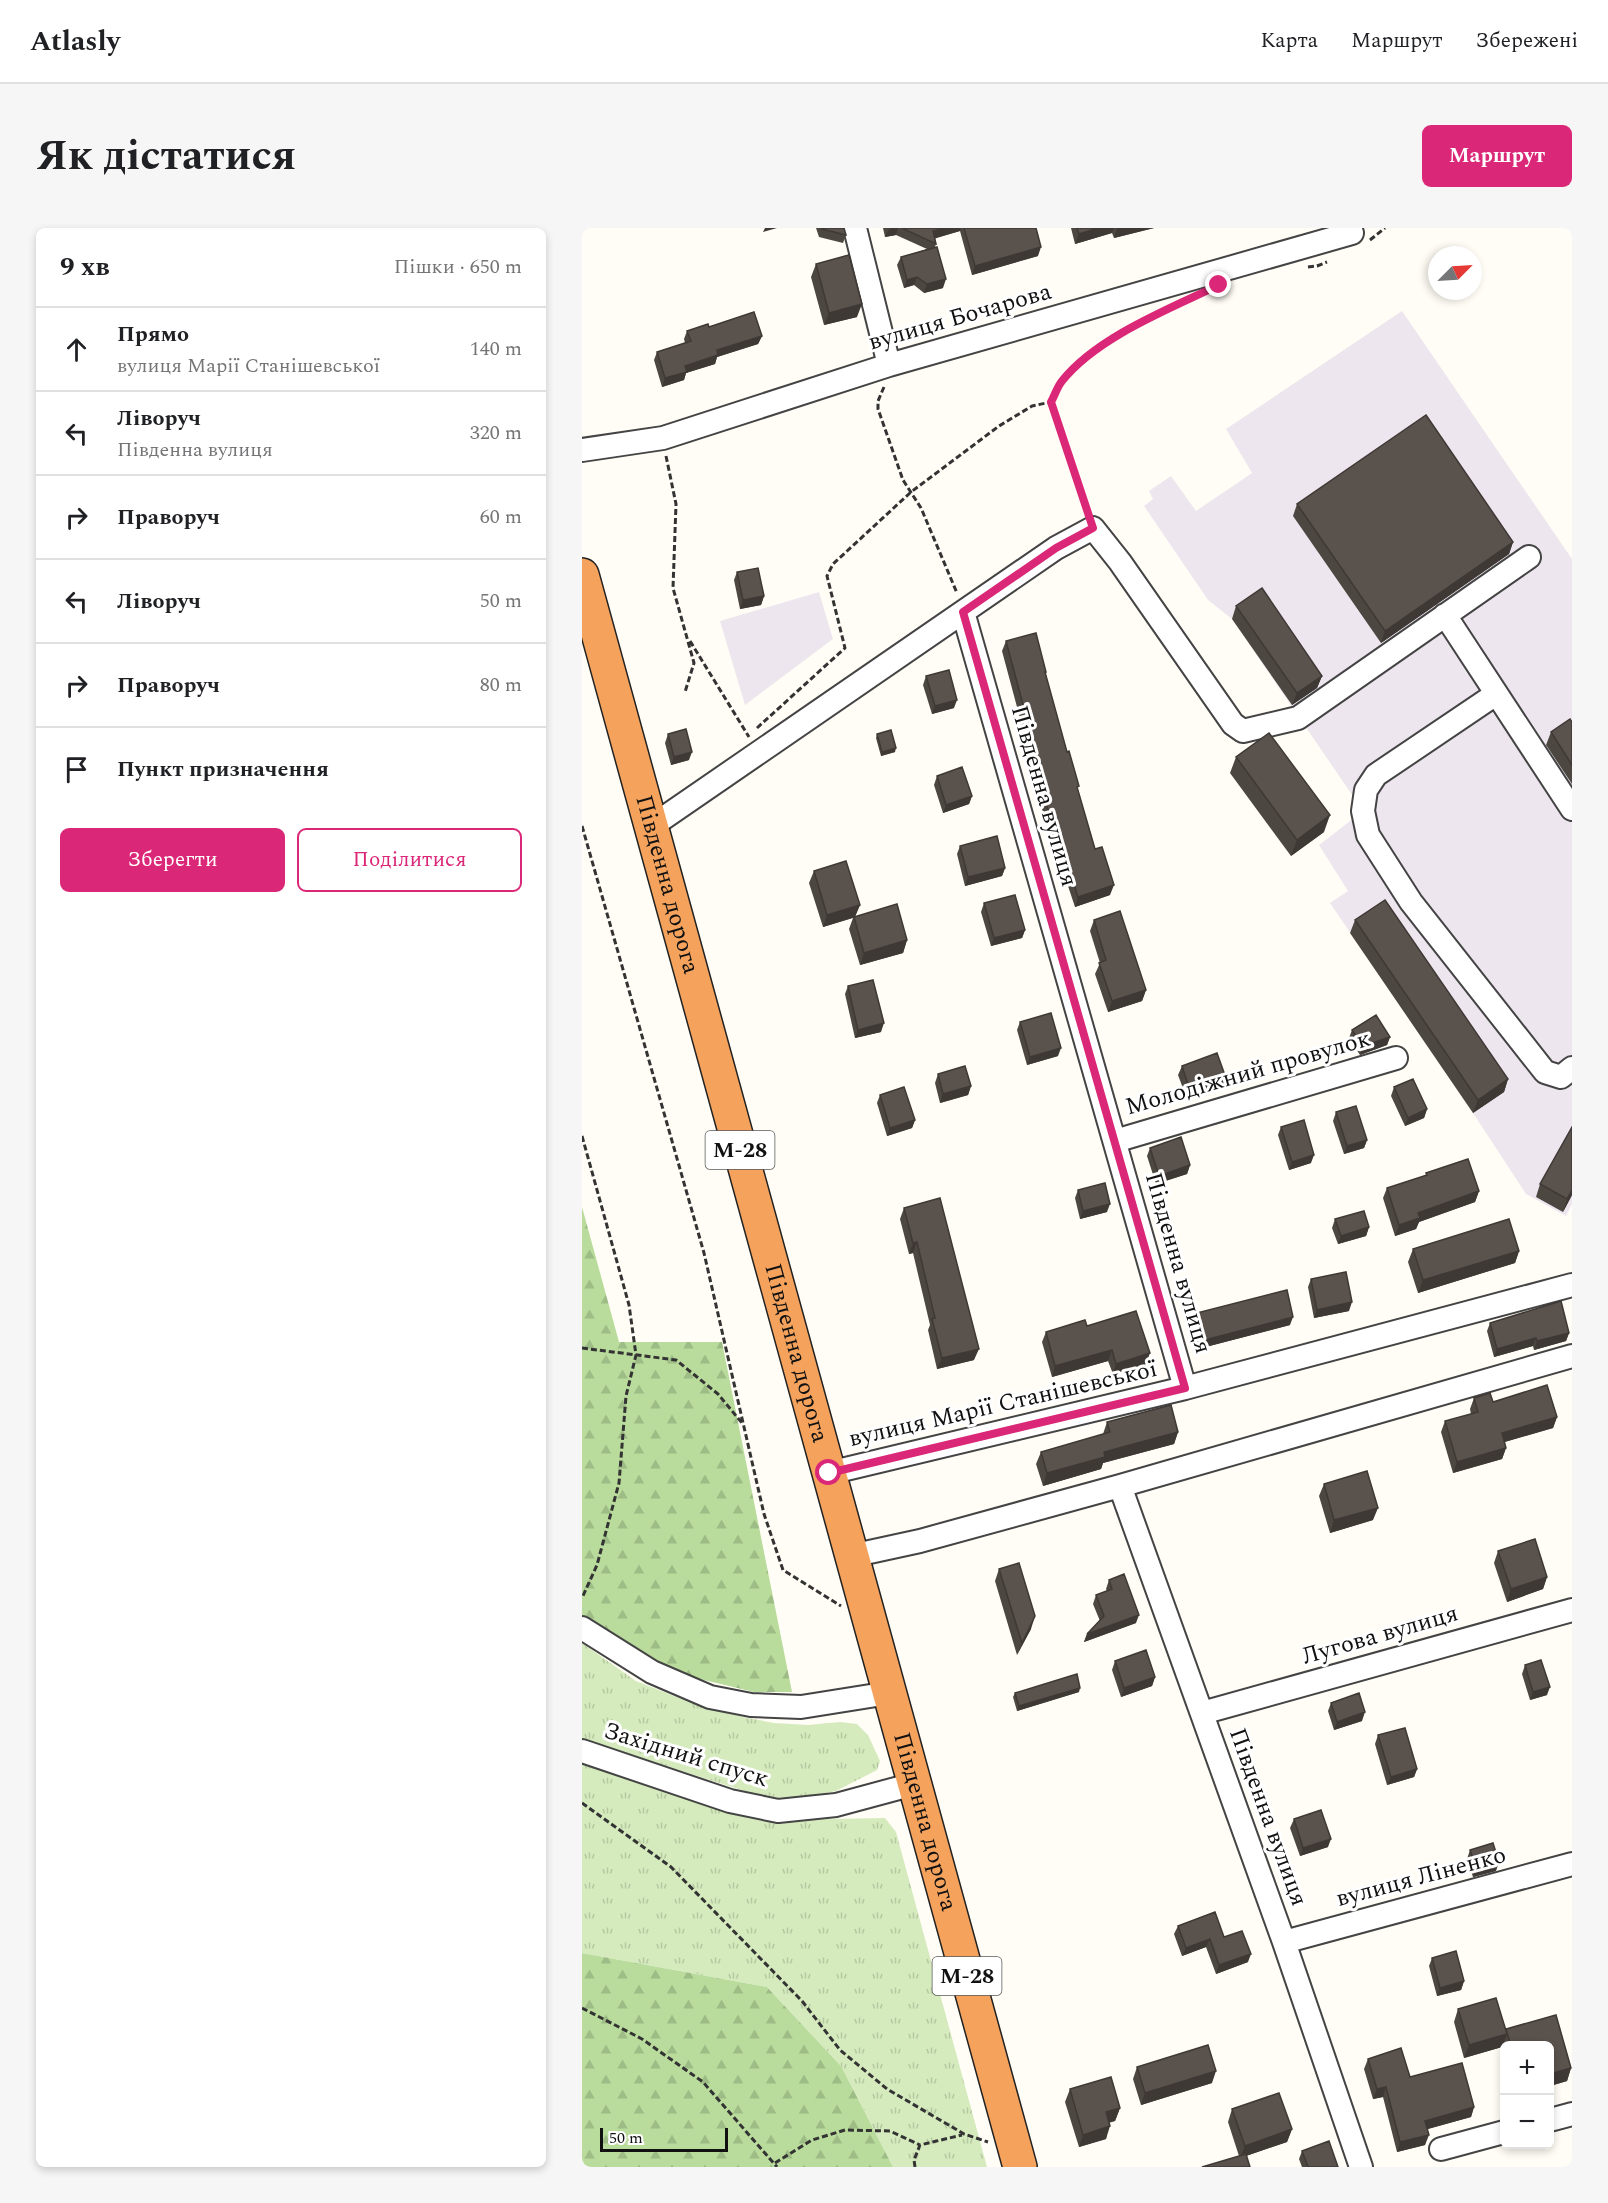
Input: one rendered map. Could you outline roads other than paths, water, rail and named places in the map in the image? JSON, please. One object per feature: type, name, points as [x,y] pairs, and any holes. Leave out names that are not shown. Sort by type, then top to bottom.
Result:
[{"type":"highway","name":"Південна дорога","points":[[582,575],[1017,2159]]},
{"type":"street","points":[[855,228],[889,365]]},
{"type":"street","name":"вулиця Бочарова","points":[[582,450],[663,438],[889,365],[1360,238]]},
{"type":"street","points":[[652,826],[1056,548],[1093,528],[1120,562],[1233,724],[1243,731],[1298,718],[1529,557]]},
{"type":"street","name":"Південна вулиця","points":[[963,612],[1185,1388]]},
{"type":"street","points":[[1445,615],[1572,809]]},
{"type":"street","points":[[1496,694],[1376,775],[1366,790],[1363,811],[1368,835],[1411,902],[1545,1072],[1561,1077],[1572,1068]]},
{"type":"street","name":"Молодіжний провулок","points":[[1115,1141],[1396,1058]]},
{"type":"street","name":"вулиця Марії Станішевської","points":[[829,1473],[1185,1388],[1572,1285]]},
{"type":"street","points":[[851,1557],[920,1541],[1120,1486],[1572,1356]]},
{"type":"street","name":"Південна вулиця","points":[[1120,1486],[1284,1942],[1361,2167]]},
{"type":"street","name":"Лугова вулиця","points":[[1202,1713],[1572,1610]]},
{"type":"street","points":[[582,1628],[652,1672],[710,1697],[751,1705],[801,1707],[889,1694]]},
{"type":"street","name":"Західний спуск","points":[[582,1751],[730,1802],[778,1811],[836,1805],[914,1784]]},
{"type":"street","name":"вулиця Ліненко","points":[[1284,1942],[1572,1864]]},
{"type":"street","points":[[1554,2119],[1572,2114]]},
{"type":"street","points":[[1441,2149],[1500,2134]]}]
